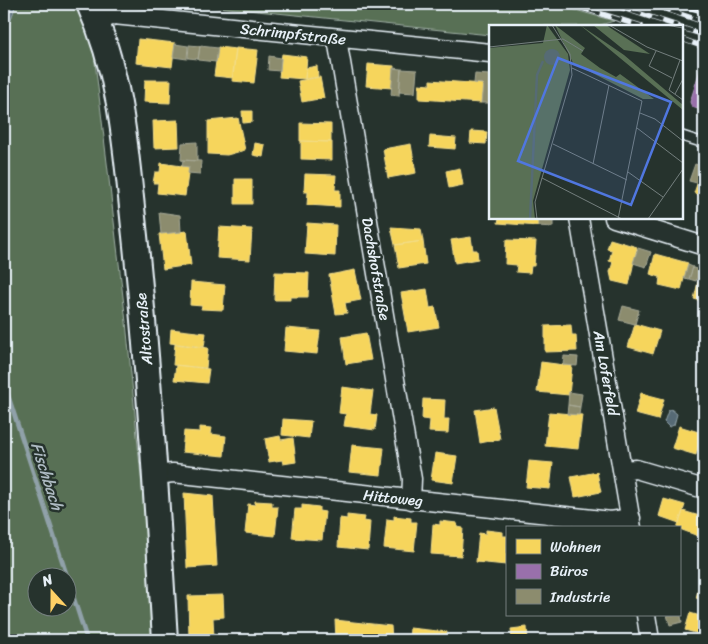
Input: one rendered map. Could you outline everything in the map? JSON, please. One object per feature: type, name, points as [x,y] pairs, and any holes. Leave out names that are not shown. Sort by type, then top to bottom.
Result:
[{"type":"main road","name":"Altostraße","points":[[93,13],[112,64],[121,109],[143,317],[156,475],[165,640]]},
{"type":"street","name":"Schrimpfstraße","points":[[93,13],[489,53]]},
{"type":"street","name":"Dachshofstraße","points":[[337,39],[412,479],[410,500]]},
{"type":"street","name":"Am Loferfeld","points":[[579,219],[631,523]]},
{"type":"street","points":[[617,219],[704,246]]},
{"type":"street","points":[[622,470],[636,469],[704,489]]},
{"type":"street","name":"Hittoweg","points":[[156,475],[173,473],[631,523]]},
{"type":"street","points":[[646,616],[650,640]]},
{"type":"lane","points":[[683,136],[704,143]]},
{"type":"green space","points":[[16,4],[74,4],[92,37],[126,322],[153,600],[155,640],[4,640],[4,25],[10,22]]},
{"type":"green space","points":[[189,4],[554,4],[614,21],[600,25],[489,25],[489,35]]},
{"type":"water","points":[[4,4],[16,4],[10,22],[4,25]]},
{"type":"water","points":[[671,409],[677,414],[674,425],[669,427],[664,422],[668,411]]},
{"type":"building: Wohnen","points":[[138,39],[175,43],[172,67],[136,63]]},
{"type":"building: Wohnen","points":[[218,47],[236,49],[233,78],[214,76]]},
{"type":"building: Wohnen","points":[[236,48],[258,50],[254,83],[232,81]]},
{"type":"building: Wohnen","points":[[282,54],[307,57],[305,79],[279,77]]},
{"type":"building: Wohnen","points":[[368,64],[394,66],[392,88],[366,86]]},
{"type":"building: Wohnen","points":[[317,66],[318,77],[305,79],[306,68]]},
{"type":"building: Wohnen","points":[[320,77],[324,98],[302,102],[298,81]]},
{"type":"building: Wohnen","points":[[145,80],[171,80],[170,103],[144,102]]},
{"type":"building: Wohnen","points":[[430,80],[483,84],[481,103],[419,99],[419,84],[430,85]]},
{"type":"building: Wohnen","points":[[242,111],[252,111],[252,122],[243,123]]},
{"type":"building: Wohnen","points":[[238,118],[245,150],[227,155],[208,154],[208,121]]},
{"type":"building: Wohnen","points":[[178,120],[179,147],[154,148],[153,121]]},
{"type":"building: Wohnen","points":[[300,123],[331,124],[331,142],[300,141]]},
{"type":"building: Wohnen","points":[[471,131],[487,132],[486,144],[470,143]]},
{"type":"building: Wohnen","points":[[430,136],[456,138],[455,149],[429,147]]},
{"type":"building: Wohnen","points":[[301,141],[332,142],[332,160],[301,159]]},
{"type":"building: Wohnen","points":[[255,143],[265,145],[263,157],[253,155]]},
{"type":"building: Wohnen","points":[[411,144],[416,173],[388,178],[383,149]]},
{"type":"building: Wohnen","points":[[161,163],[189,167],[185,196],[157,193],[158,183],[153,183],[155,172],[160,172]]},
{"type":"building: Wohnen","points":[[704,167],[704,197],[694,193]]},
{"type":"building: Wohnen","points":[[460,168],[463,185],[449,188],[446,171]]},
{"type":"building: Wohnen","points":[[305,174],[336,175],[335,190],[340,190],[340,207],[307,205],[308,192],[304,192]]},
{"type":"building: Wohnen","points":[[235,179],[252,179],[252,204],[235,204]]},
{"type":"building: Wohnen","points":[[499,219],[538,219],[538,226],[498,223]]},
{"type":"building: Wohnen","points":[[307,223],[336,225],[335,256],[305,254]]},
{"type":"building: Wohnen","points":[[219,227],[252,229],[250,260],[217,258]]},
{"type":"building: Wohnen","points":[[391,227],[421,229],[423,241],[395,245]]},
{"type":"building: Wohnen","points":[[187,231],[191,265],[163,269],[159,234]]},
{"type":"building: Wohnen","points":[[471,237],[473,250],[477,250],[478,259],[455,263],[451,240]]},
{"type":"building: Wohnen","points":[[610,239],[637,247],[629,285],[612,281],[610,272],[613,262],[609,261],[612,250],[607,249]]},
{"type":"building: Wohnen","points":[[506,240],[536,241],[534,266],[531,266],[530,273],[516,272],[517,265],[505,264]]},
{"type":"building: Wohnen","points":[[423,241],[426,264],[399,268],[395,245]]},
{"type":"building: Wohnen","points":[[655,254],[688,263],[681,290],[659,285],[660,277],[650,274]]},
{"type":"building: Wohnen","points":[[355,270],[361,300],[345,303],[347,313],[336,314],[329,275]]},
{"type":"building: Wohnen","points":[[275,272],[309,273],[308,297],[290,297],[290,300],[274,300]]},
{"type":"building: Wohnen","points":[[191,282],[225,285],[223,310],[201,309],[202,306],[190,305]]},
{"type":"building: Wohnen","points":[[698,282],[704,282],[704,302],[694,299]]},
{"type":"building: Wohnen","points":[[427,289],[430,308],[435,307],[439,327],[408,332],[401,293]]},
{"type":"building: Wohnen","points":[[635,324],[660,331],[653,354],[628,347]]},
{"type":"building: Wohnen","points":[[571,325],[572,335],[576,335],[577,351],[545,352],[545,326]]},
{"type":"building: Wohnen","points":[[286,328],[320,331],[317,354],[284,351]]},
{"type":"building: Wohnen","points":[[171,329],[206,333],[204,347],[170,343]]},
{"type":"building: Wohnen","points":[[366,333],[371,360],[346,364],[342,337]]},
{"type":"building: Wohnen","points":[[175,344],[208,348],[206,368],[173,365]]},
{"type":"building: Wohnen","points":[[541,362],[572,366],[569,395],[537,392]]},
{"type":"building: Wohnen","points":[[176,365],[209,369],[207,383],[174,380]]},
{"type":"building: Wohnen","points":[[342,387],[373,391],[370,414],[377,415],[375,430],[344,426],[346,414],[339,413]]},
{"type":"building: Wohnen","points":[[641,393],[664,399],[658,420],[635,414]]},
{"type":"building: Wohnen","points":[[423,399],[445,400],[444,419],[449,419],[448,433],[429,432],[430,420],[422,419]]},
{"type":"building: Wohnen","points":[[494,407],[500,439],[480,443],[475,410]]},
{"type":"building: Wohnen","points":[[549,412],[582,415],[578,449],[545,446]]},
{"type":"building: Wohnen","points":[[283,419],[311,421],[309,438],[282,435]]},
{"type":"building: Wohnen","points":[[679,426],[702,433],[696,455],[672,448]]},
{"type":"building: Wohnen","points":[[200,427],[212,428],[211,434],[226,436],[224,456],[182,452],[184,431],[200,432]]},
{"type":"building: Wohnen","points":[[280,436],[281,440],[293,438],[296,462],[283,464],[282,460],[269,462],[265,439]]},
{"type":"building: Wohnen","points":[[352,445],[384,448],[381,475],[349,472]]},
{"type":"building: Wohnen","points":[[435,453],[457,456],[453,483],[431,480]]},
{"type":"building: Wohnen","points":[[529,461],[553,463],[550,489],[526,487]]},
{"type":"building: Wohnen","points":[[597,472],[601,492],[575,497],[571,477]]},
{"type":"building: Wohnen","points":[[184,493],[213,496],[217,566],[187,568]]},
{"type":"building: Wohnen","points":[[664,499],[685,505],[679,523],[659,516]]},
{"type":"building: Wohnen","points":[[255,501],[272,502],[272,507],[278,507],[275,536],[245,533],[248,504],[255,505]]},
{"type":"building: Wohnen","points":[[302,505],[319,507],[319,511],[325,512],[322,540],[292,538],[295,509],[302,509]]},
{"type":"building: Wohnen","points":[[683,511],[703,517],[698,536],[680,529],[680,526],[678,526]]},
{"type":"building: Wohnen","points":[[347,515],[365,517],[364,521],[370,522],[368,550],[338,547],[340,518],[347,519]]},
{"type":"building: Wohnen","points":[[394,516],[411,518],[411,522],[417,522],[414,551],[384,548],[387,519],[394,520]]},
{"type":"building: Wohnen","points":[[440,521],[457,523],[457,527],[463,528],[461,556],[431,554],[433,524],[440,525]]},
{"type":"building: Wohnen","points":[[486,530],[503,532],[503,536],[506,536],[506,565],[476,562],[479,533],[486,534]]},
{"type":"building: Wohnen","points":[[701,580],[704,581],[704,600],[696,598]]},
{"type":"building: Wohnen","points":[[223,595],[224,617],[213,618],[214,638],[189,639],[188,596]]},
{"type":"building: Wohnen","points":[[690,613],[704,617],[702,635],[685,630]]},
{"type":"building: Wohnen","points":[[335,620],[391,626],[392,640],[336,640]]},
{"type":"building: Wohnen","points":[[527,627],[528,640],[512,640],[511,629]]},
{"type":"building: Wohnen","points":[[410,628],[447,632],[447,640],[409,640]]},
{"type":"building: Wohnen","points":[[600,636],[628,639],[628,640],[600,640]]},
{"type":"building: Büros","points":[[704,68],[704,111],[692,107],[690,102],[700,70]]},
{"type":"building: Industrie","points":[[175,44],[188,46],[187,59],[173,57]]},
{"type":"building: Industrie","points":[[189,45],[200,46],[198,59],[188,58]]},
{"type":"building: Industrie","points":[[200,46],[218,48],[216,62],[198,60]]},
{"type":"building: Industrie","points":[[269,56],[281,58],[280,71],[268,70]]},
{"type":"building: Industrie","points":[[393,68],[401,69],[399,96],[391,95]]},
{"type":"building: Industrie","points":[[401,69],[417,70],[415,93],[399,92]]},
{"type":"building: Industrie","points":[[475,74],[489,75],[489,103],[481,103],[483,84],[474,83]]},
{"type":"building: Industrie","points":[[197,142],[197,161],[181,160],[182,143]]},
{"type":"building: Industrie","points":[[183,160],[201,161],[200,174],[188,173],[189,167],[182,166]]},
{"type":"building: Industrie","points":[[695,164],[703,167],[697,183],[689,181]]},
{"type":"building: Industrie","points":[[159,212],[180,215],[181,232],[161,234]]},
{"type":"building: Industrie","points":[[538,219],[553,219],[553,227],[538,226]]},
{"type":"building: Industrie","points":[[638,248],[651,252],[646,267],[633,263]]},
{"type":"building: Industrie","points":[[688,265],[693,267],[689,279],[684,278]]},
{"type":"building: Industrie","points":[[693,268],[700,270],[696,281],[689,279]]},
{"type":"building: Industrie","points":[[623,306],[639,310],[635,324],[619,320]]},
{"type":"building: Industrie","points":[[564,356],[578,357],[577,366],[563,365]]},
{"type":"building: Industrie","points":[[569,392],[582,394],[580,407],[568,405]]},
{"type":"building: Industrie","points":[[568,405],[580,407],[579,415],[567,414]]},
{"type":"building: Industrie","points":[[680,610],[682,622],[670,625],[667,616],[680,616]]},
{"type":"waterway","name":"Fischbach","points":[[4,383],[64,566]]},
{"type":"waterway","name":"Fischbach","points":[[78,612],[87,640]]},
{"type":"railway","points":[[569,4],[638,25]]},
{"type":"railway","points":[[610,4],[675,25]]},
{"type":"railway","points":[[650,4],[704,22]]},
{"type":"railway","points":[[679,4],[704,12]]},
{"type":"railway","points":[[683,28],[704,35]]},
{"type":"railway","points":[[683,39],[704,47]]}]
